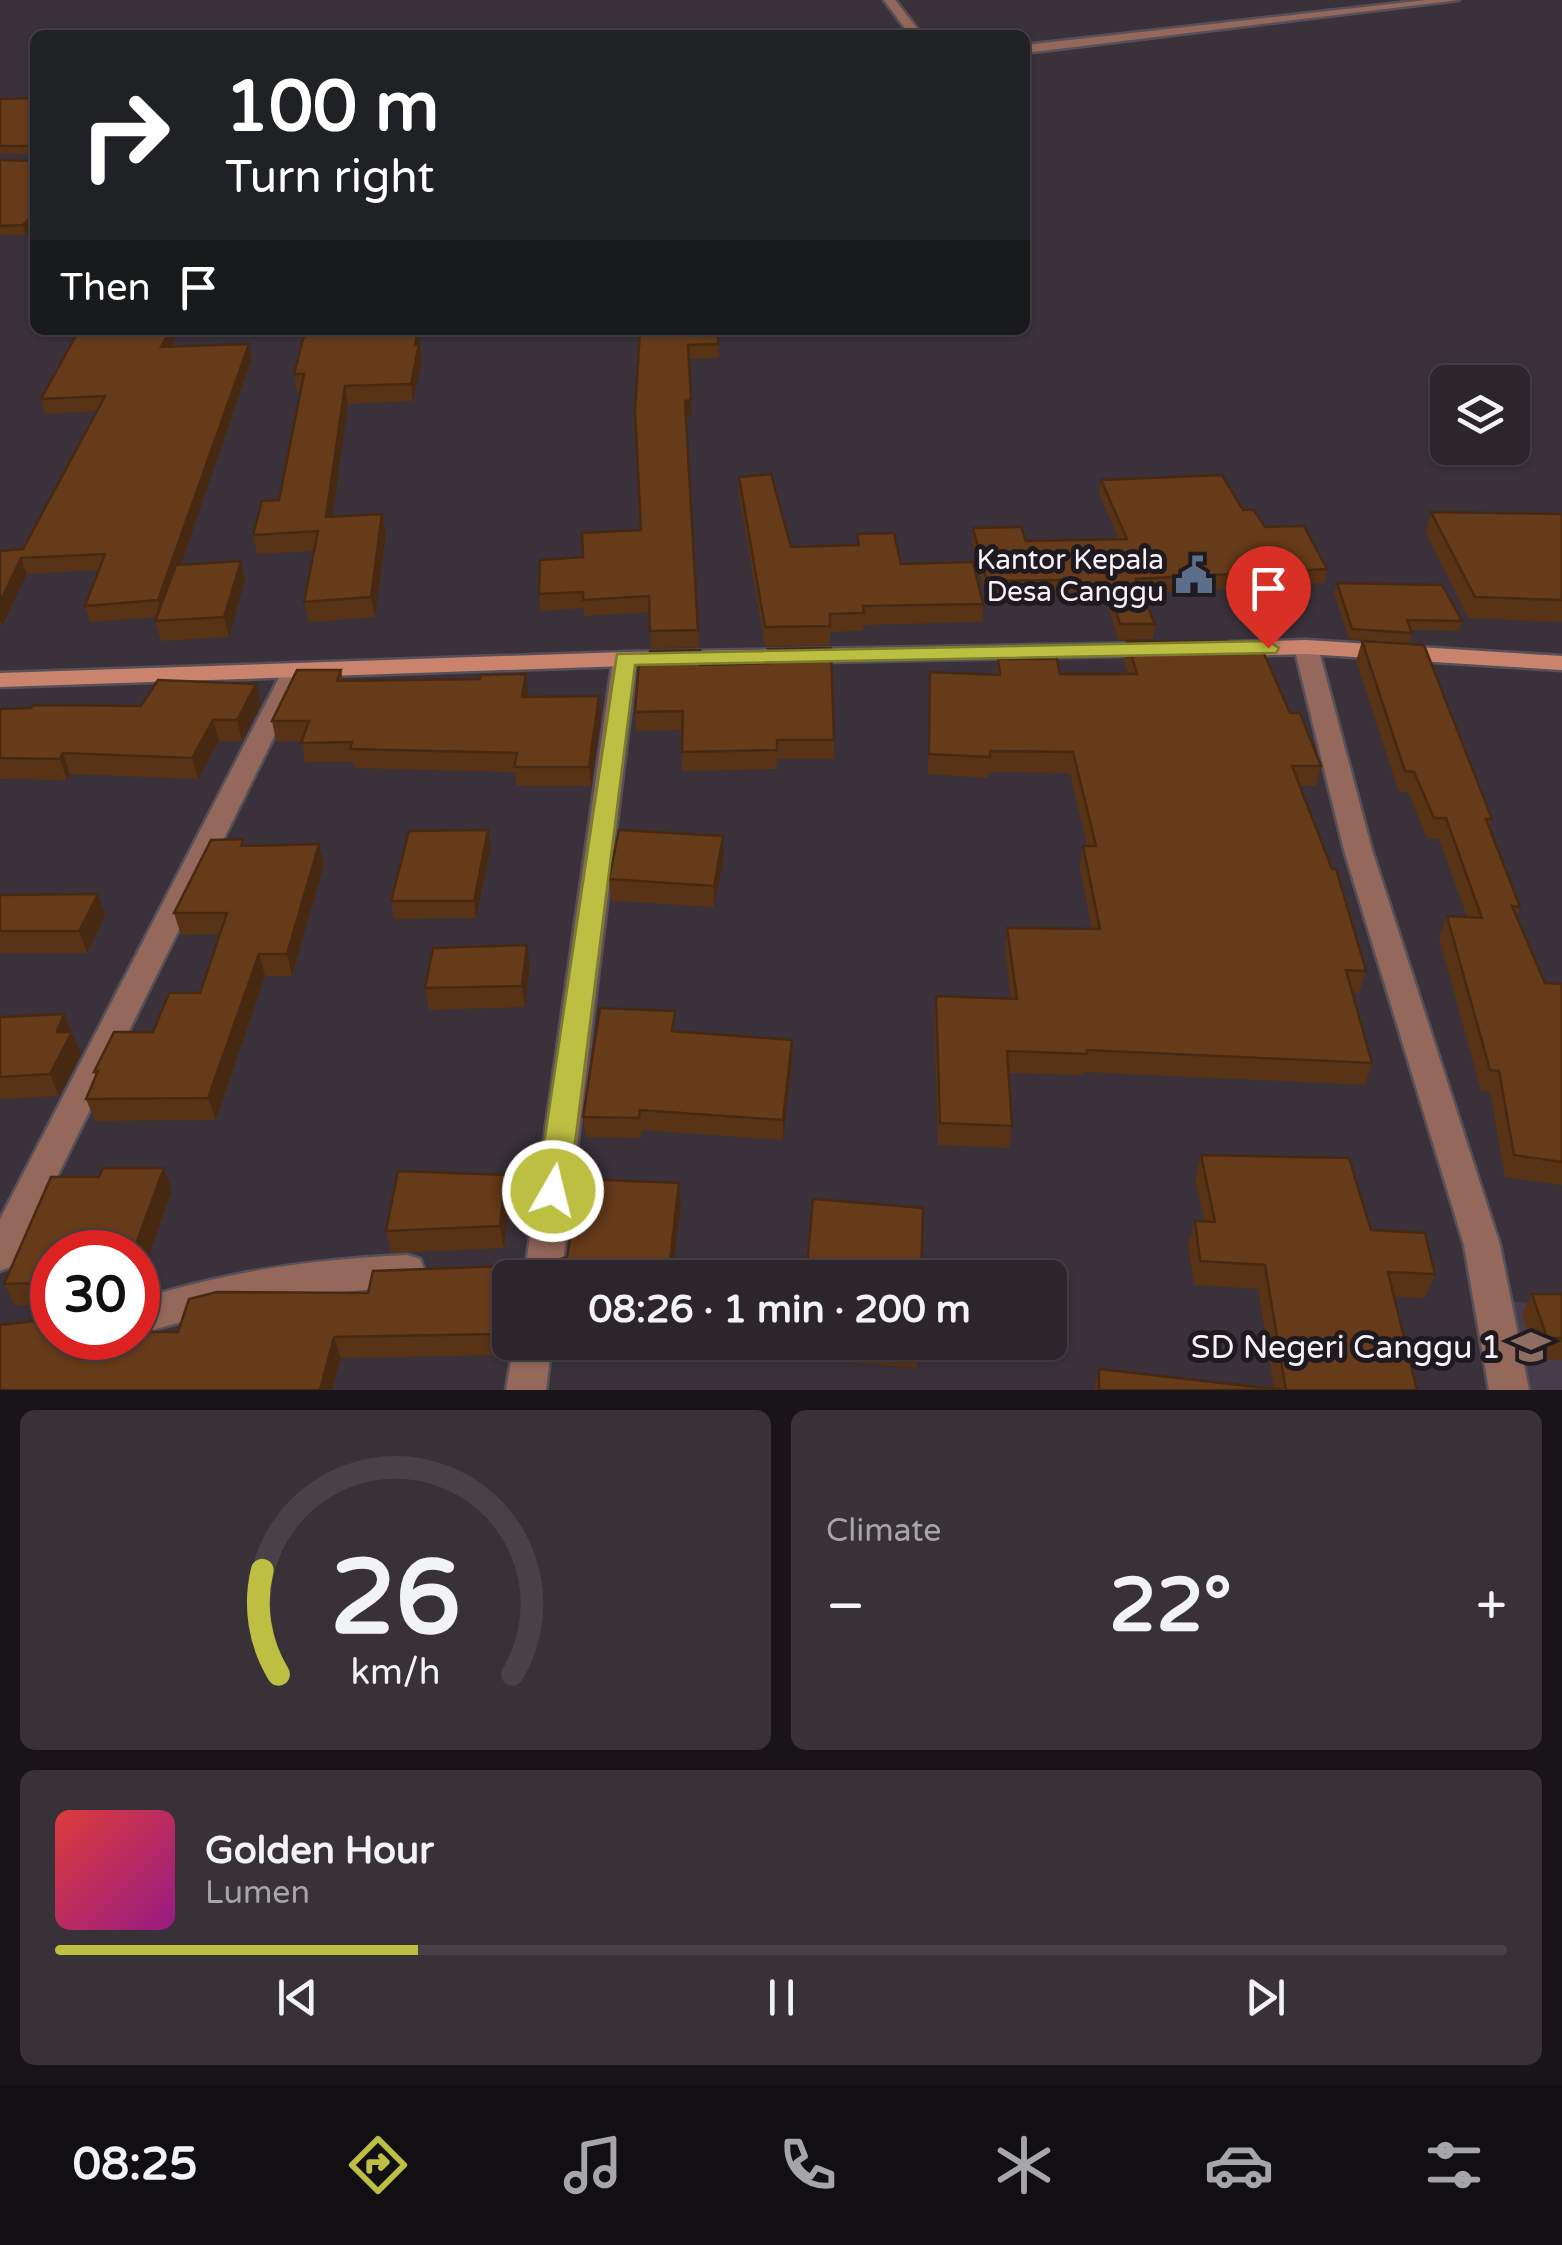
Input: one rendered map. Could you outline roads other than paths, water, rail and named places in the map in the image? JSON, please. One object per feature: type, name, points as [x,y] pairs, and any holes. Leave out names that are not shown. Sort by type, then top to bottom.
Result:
[{"type":"street","points":[[889,0],[912,30]]},
{"type":"street","points":[[1030,49],[1454,0]]},
{"type":"street","points":[[1306,648],[1358,850],[1482,1245],[1509,1390]]},
{"type":"street","points":[[0,680],[625,659],[1199,649],[1306,648],[1562,662]]},
{"type":"street","points":[[532,1260],[625,659]]},
{"type":"street","points":[[0,1255],[296,670]]},
{"type":"street","points":[[160,1310],[203,1295],[311,1275],[433,1270]]},
{"type":"street","points":[[526,1390],[530,1360]]},
{"type":"place","name":"Kantor Kepala Desa Canggu","points":[[1194,575]]},
{"type":"place","name":"SD Negeri Canggu 1","points":[[1531,1347]]}]
